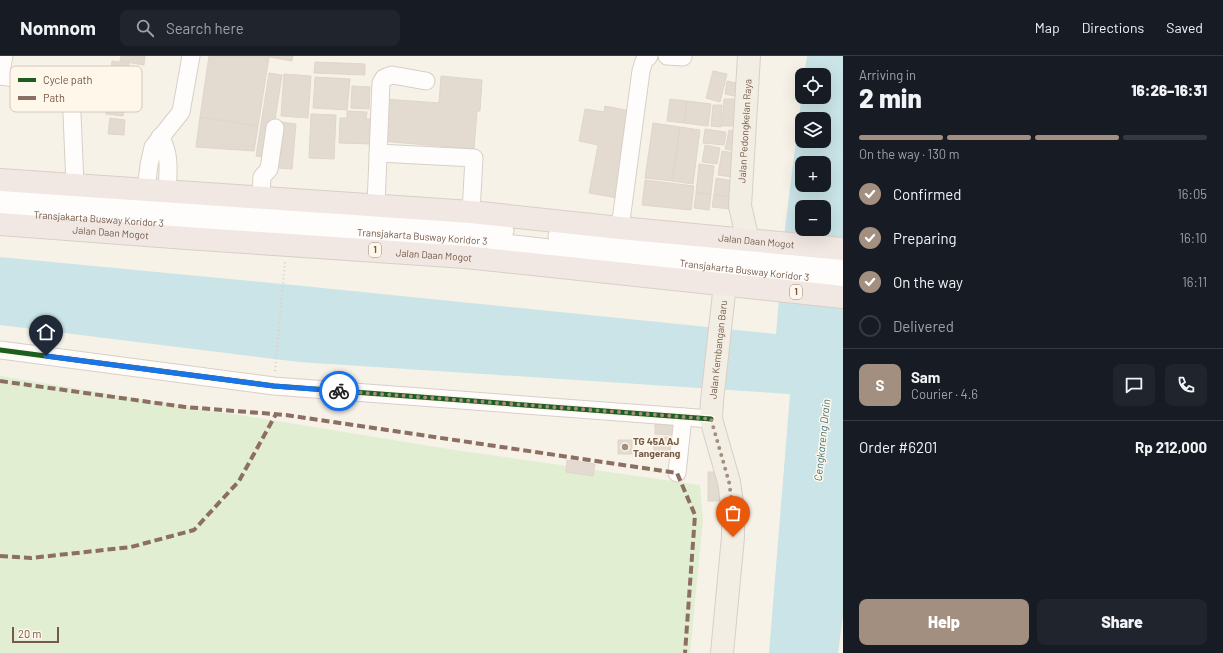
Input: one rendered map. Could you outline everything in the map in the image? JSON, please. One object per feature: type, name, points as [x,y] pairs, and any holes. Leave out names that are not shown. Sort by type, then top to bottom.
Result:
[{"type":"highway","name":"Jalan Daan Mogot","points":[[0,180],[471,212],[620,228],[843,248]]},
{"type":"highway","name":"Jalan Daan Mogot","points":[[0,224],[465,257],[843,297]]},
{"type":"main road","name":"Jalan Pedongkelan Raya","points":[[749,56],[740,206],[750,240]]},
{"type":"main road","name":"Jalan Pedongkelan Raya","points":[[726,238],[740,206]]},
{"type":"main road","name":"Jalan Kembangan Baru","points":[[722,653],[733,537],[733,510],[729,482],[711,410],[725,284]]},
{"type":"street","points":[[4,56],[0,76],[10,77]]},
{"type":"street","points":[[156,191],[149,165],[153,147],[180,112],[191,56]]},
{"type":"street","points":[[620,228],[641,71],[644,61],[649,56]]},
{"type":"street","points":[[376,205],[381,83],[384,78],[392,75],[426,81]]},
{"type":"street","points":[[72,112],[75,185]]},
{"type":"street","points":[[268,198],[262,178],[269,169],[275,128]]},
{"type":"street","points":[[378,153],[474,158],[471,212]]},
{"type":"street","name":"Transjakarta Busway Koridor 3","points":[[0,196],[436,224],[777,267],[843,281]]},
{"type":"street","name":"Transjakarta Busway Koridor 3","points":[[0,212],[181,224],[381,233],[777,267],[843,266]]},
{"type":"street","points":[[0,350],[274,386],[683,417],[711,410]]},
{"type":"street","points":[[677,473],[683,417]]},
{"type":"path","points":[[275,374],[285,268]]},
{"type":"green space","points":[[0,376],[455,450],[700,485],[703,520],[690,653],[0,653]]},
{"type":"water","name":"Cengkareng Drain","points":[[807,56],[843,56],[843,616],[838,653],[769,653],[790,394],[299,362],[0,325],[0,257],[776,334],[785,228],[795,148],[831,148],[831,112],[800,112],[801,104],[831,104],[831,68],[805,68]]},
{"type":"building","points":[[121,56],[145,56],[144,65],[120,61]]},
{"type":"building","points":[[209,56],[293,56],[292,61],[269,57],[258,126],[200,117]]},
{"type":"building","points":[[112,61],[129,63],[129,66],[111,66]]},
{"type":"building","points":[[315,62],[365,64],[365,75],[314,73]]},
{"type":"building","points":[[713,71],[727,74],[720,102],[706,98]]},
{"type":"building","points":[[269,73],[282,75],[269,158],[256,156]]},
{"type":"building","points":[[284,74],[311,76],[308,118],[281,116]]},
{"type":"building","points":[[441,76],[482,80],[480,111],[477,111],[474,149],[381,141],[384,99],[439,103]]},
{"type":"building","points":[[315,77],[350,79],[347,110],[313,108]]},
{"type":"building","points":[[727,81],[741,84],[739,97],[725,94]]},
{"type":"building","points":[[352,86],[370,87],[369,109],[351,108]]},
{"type":"building","points":[[670,99],[687,101],[684,123],[667,121]]},
{"type":"building","points":[[724,99],[741,99],[740,126],[722,126]]},
{"type":"building","points":[[687,101],[711,104],[708,126],[684,123]]},
{"type":"building","points":[[713,105],[722,105],[721,127],[711,126]]},
{"type":"building","points":[[605,106],[635,112],[618,198],[589,193],[598,145],[579,141],[585,109],[604,112]]},
{"type":"building","points":[[347,111],[367,112],[366,119],[372,119],[371,144],[339,143],[340,118],[347,118]]},
{"type":"building","points":[[106,112],[123,112],[123,116],[106,114]]},
{"type":"building","points":[[311,114],[336,115],[334,159],[309,158]]},
{"type":"building","points":[[200,117],[258,126],[254,151],[196,147]]},
{"type":"building","points":[[110,118],[125,120],[124,135],[108,134]]},
{"type":"building","points":[[281,122],[296,124],[292,169],[277,168]]},
{"type":"building","points":[[653,123],[680,127],[672,181],[645,178]]},
{"type":"building","points":[[680,127],[700,130],[693,184],[672,181]]},
{"type":"building","points":[[705,129],[726,132],[724,145],[703,143]]},
{"type":"building","points":[[729,130],[738,132],[735,151],[725,149]]},
{"type":"building","points":[[705,145],[720,148],[717,164],[702,162]]},
{"type":"building","points":[[722,151],[735,153],[732,177],[718,175]]},
{"type":"building","points":[[699,164],[714,166],[711,194],[696,193]]},
{"type":"building","points":[[716,178],[734,181],[732,197],[714,195]]},
{"type":"building","points":[[645,180],[694,186],[691,210],[642,205]]},
{"type":"building","points":[[696,193],[711,194],[709,210],[694,208]]},
{"type":"building","points":[[714,195],[732,197],[730,209],[712,207]]},
{"type":"building","points":[[655,420],[676,420],[676,435],[655,434]]},
{"type":"building","points":[[654,437],[676,437],[676,453],[654,452]]},
{"type":"building","name":"TG 45A AJ Tangerang","points":[[618,440],[632,440],[632,454],[618,454]]},
{"type":"building","points":[[567,460],[595,464],[593,476],[566,472]]},
{"type":"building","points":[[708,472],[720,472],[720,501],[708,501]]},
{"type":"marked path","points":[[0,381],[185,407],[286,415],[677,473],[695,515],[685,653]]},
{"type":"marked path","points":[[0,556],[31,558],[131,547],[194,530],[239,481],[276,414]]},
{"type":"cycle path","points":[[0,350],[274,386],[711,419]]},
{"type":"way so far","points":[[339,391],[711,419],[712,427],[729,482],[733,510],[733,537]]},
{"type":"place","name":"TG 45A AJ Tangerang","points":[[625,447]]},
{"type":"route","points":[[46,356],[274,386],[339,391]]}]
